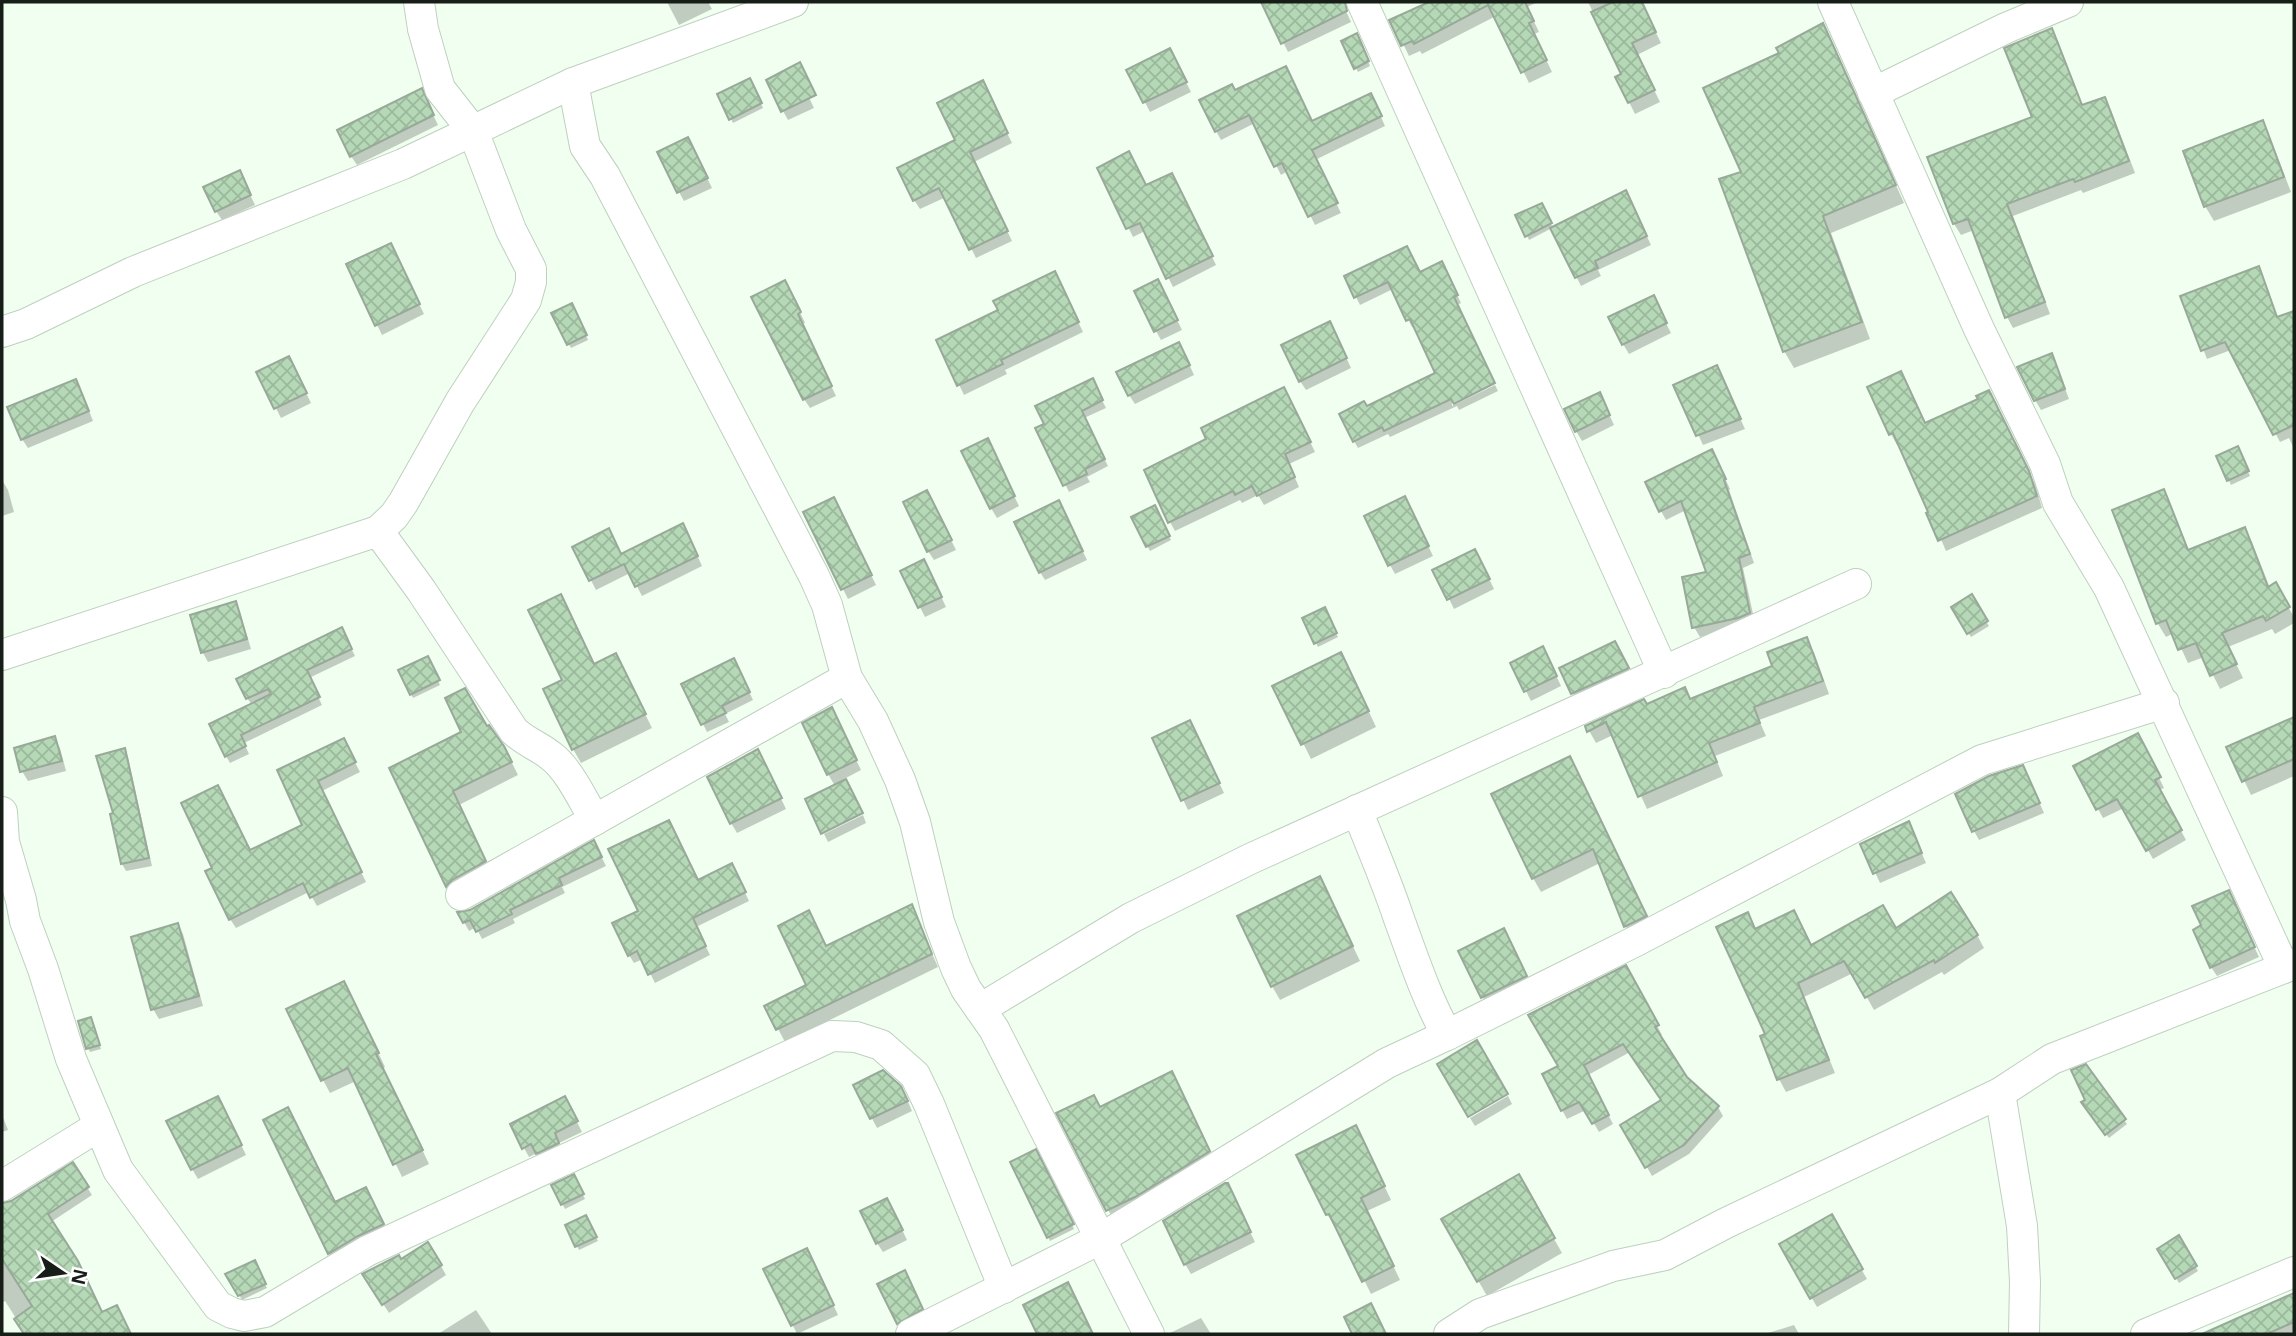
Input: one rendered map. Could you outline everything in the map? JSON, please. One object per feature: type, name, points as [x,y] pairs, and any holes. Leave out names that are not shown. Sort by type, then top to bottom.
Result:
[{"type":"street","points":[[2,655],[378,531],[403,503],[460,402],[526,300],[531,282],[531,270],[511,230],[473,131],[440,89],[423,29],[419,2]]},
{"type":"street","points":[[2,331],[26,324],[133,272],[403,164],[573,83],[793,2]]},
{"type":"street","points":[[1362,2],[1664,673]]},
{"type":"street","points":[[1449,1334],[1480,1314],[1613,1266],[1665,1255],[1726,1223],[2000,1093],[2052,1059],[2289,966],[2109,588],[2058,503],[2045,464],[1979,329],[1832,2]]},
{"type":"street","points":[[1873,93],[2006,28],[2068,2]]},
{"type":"street","points":[[573,83],[585,146],[611,187],[827,605],[847,678],[873,721],[901,780],[915,822],[939,922],[956,968],[966,989],[994,1029],[1149,1334]]},
{"type":"street","points":[[378,531],[421,590],[514,732],[551,755],[562,766],[595,820]]},
{"type":"street","points":[[980,1009],[1131,918],[1250,859],[1856,584]]},
{"type":"street","points":[[461,895],[847,678]]},
{"type":"street","points":[[911,1334],[1100,1239],[1387,1063],[1661,928],[1982,760],[2164,703]]},
{"type":"street","points":[[1357,810],[1398,914],[1417,972],[1447,1035]]},
{"type":"street","points":[[2,812],[4,842],[21,900],[13,925],[43,969],[71,1059],[99,1126],[118,1170],[218,1306],[223,1324],[265,1312],[367,1251],[832,1036],[856,1037],[881,1045],[915,1075],[1004,1288]]},
{"type":"street","points":[[2000,1093],[2022,1226],[2024,1334]]},
{"type":"street","points":[[2,1186],[99,1126]]},
{"type":"street","points":[[2146,1334],[2294,1272]]},
{"type":"building","points":[[1261,2],[1345,2],[1347,11],[1281,44]]},
{"type":"building","points":[[1429,2],[1525,2],[1534,21],[1529,23],[1547,60],[1521,73],[1488,5],[1414,44],[1412,41],[1401,46],[1389,20]]},
{"type":"building","points":[[1613,2],[1642,2],[1656,32],[1632,43],[1655,90],[1628,103],[1615,77],[1621,74],[1591,12]]},
{"type":"building","points":[[1823,23],[1896,185],[1823,216],[1862,322],[1783,352],[1719,179],[1741,172],[1703,88],[1779,53],[1776,48]]},
{"type":"building","points":[[2052,28],[2082,105],[2105,97],[2129,161],[2007,204],[2045,302],[2005,318],[1968,219],[1953,224],[1927,157],[2032,117],[2004,48]]},
{"type":"building","points":[[1357,33],[1369,61],[1354,69],[1341,41]]},
{"type":"building","points":[[1170,48],[1187,82],[1143,103],[1126,70]]},
{"type":"building","points":[[800,62],[816,95],[781,112],[766,80]]},
{"type":"building","points":[[1286,66],[1312,121],[1371,93],[1382,116],[1312,150],[1338,203],[1308,217],[1282,163],[1274,167],[1249,115],[1215,132],[1199,100],[1232,84],[1235,90]]},
{"type":"building","points":[[750,78],[762,103],[729,120],[717,94]]},
{"type":"building","points":[[983,80],[1008,133],[970,152],[1008,231],[969,250],[939,188],[913,201],[897,168],[955,140],[937,103]]},
{"type":"building","points":[[422,88],[434,115],[350,157],[337,130]]},
{"type":"building","points":[[2263,120],[2284,177],[2204,207],[2183,151]]},
{"type":"building","points":[[688,137],[708,178],[677,193],[657,152]]},
{"type":"building","points":[[1129,151],[1146,185],[1172,173],[1213,256],[1166,279],[1140,223],[1126,229],[1097,168]]},
{"type":"building","points":[[240,170],[251,195],[215,212],[203,187]]},
{"type":"building","points":[[1626,190],[1647,236],[1595,261],[1598,268],[1575,278],[1550,228]]},
{"type":"building","points":[[1542,203],[1552,223],[1525,237],[1515,215]]},
{"type":"building","points":[[391,243],[420,304],[375,326],[346,264]]},
{"type":"building","points":[[1407,246],[1420,272],[1442,261],[1458,295],[1454,297],[1495,383],[1454,404],[1451,399],[1384,431],[1382,427],[1353,442],[1339,414],[1364,401],[1367,406],[1435,373],[1410,319],[1406,321],[1388,282],[1354,298],[1344,276]]},
{"type":"building","points":[[2259,266],[2277,317],[2294,311],[2294,425],[2273,435],[2225,342],[2201,351],[2180,296]]},
{"type":"building","points":[[1055,271],[1079,322],[1001,360],[1003,364],[957,386],[936,340],[998,310],[993,301]]},
{"type":"building","points":[[1158,279],[1178,320],[1154,332],[1134,291]]},
{"type":"building","points":[[785,280],[832,386],[803,400],[751,297]]},
{"type":"building","points":[[1654,295],[1667,323],[1622,345],[1608,317]]},
{"type":"building","points":[[572,303],[587,335],[567,345],[551,313]]},
{"type":"building","points":[[1330,321],[1347,358],[1299,382],[1281,345]]},
{"type":"building","points":[[1179,342],[1190,365],[1128,396],[1116,372]]},
{"type":"building","points":[[2052,353],[2065,389],[2034,401],[2017,367]]},
{"type":"building","points":[[289,356],[307,393],[274,409],[256,372]]},
{"type":"building","points":[[1717,365],[1741,419],[1696,436],[1673,385]]},
{"type":"building","points":[[1901,371],[1925,423],[1978,399],[1976,396],[1989,390],[2029,471],[2037,496],[1938,541],[1893,433],[1889,435],[1867,387]]},
{"type":"building","points":[[1093,378],[1103,400],[1082,411],[1105,459],[1085,469],[1087,474],[1063,486],[1035,428],[1044,424],[1035,406]]},
{"type":"building","points":[[76,379],[89,411],[21,440],[7,407]]},
{"type":"building","points":[[1284,387],[1311,442],[1285,454],[1295,477],[1257,496],[1252,486],[1235,495],[1233,491],[1168,523],[1144,470],[1206,439],[1201,428]]},
{"type":"building","points":[[1600,392],[1610,415],[1575,432],[1564,409]]},
{"type":"building","points":[[988,438],[1015,496],[990,509],[961,451]]},
{"type":"building","points":[[2238,446],[2249,471],[2227,481],[2216,456]]},
{"type":"building","points":[[1712,449],[1726,479],[1724,480],[1750,554],[1739,558],[1750,613],[1692,628],[1682,577],[1706,572],[1681,501],[1659,512],[1645,482]]},
{"type":"building","points":[[2164,489],[2188,550],[2245,527],[2268,587],[2276,582],[2290,607],[2266,621],[2263,616],[2222,633],[2237,664],[2210,676],[2196,643],[2178,650],[2166,620],[2156,624],[2112,510]]},
{"type":"building","points":[[927,490],[952,540],[927,552],[903,502]]},
{"type":"building","points":[[1405,496],[1429,546],[1388,566],[1364,516]]},
{"type":"building","points":[[834,497],[872,575],[841,590],[803,512]]},
{"type":"building","points":[[1059,500],[1083,551],[1039,573],[1014,522]]},
{"type":"building","points":[[1155,505],[1170,536],[1146,547],[1131,517]]},
{"type":"building","points":[[683,523],[698,556],[635,587],[624,564],[589,581],[572,547],[609,528],[621,554]]},
{"type":"building","points":[[1475,549],[1490,579],[1447,600],[1432,570]]},
{"type":"building","points":[[924,559],[942,597],[918,608],[900,571]]},
{"type":"building","points":[[561,594],[594,664],[616,653],[646,714],[572,750],[543,689],[562,680],[528,610]]},
{"type":"building","points":[[1972,594],[1988,621],[1967,634],[1951,607]]},
{"type":"building","points":[[236,601],[247,639],[201,653],[190,615]]},
{"type":"building","points":[[1325,607],[1337,633],[1314,644],[1302,618]]},
{"type":"building","points":[[342,627],[352,649],[307,670],[320,697],[241,735],[246,746],[225,757],[209,724],[271,694],[268,689],[246,699],[236,679]]},
{"type":"building","points":[[1807,637],[1823,681],[1754,707],[1760,723],[1709,743],[1717,762],[1638,797],[1606,722],[1587,732],[1585,726],[1644,699],[1647,704],[1685,687],[1690,699],[1772,666],[1767,652]]},
{"type":"building","points":[[1615,641],[1629,668],[1571,694],[1559,668]]},
{"type":"building","points":[[1543,646],[1557,676],[1524,692],[1510,663]]},
{"type":"building","points":[[1341,652],[1369,711],[1301,745],[1272,686]]},
{"type":"building","points":[[428,656],[440,680],[410,695],[398,670]]},
{"type":"building","points":[[734,658],[750,692],[722,706],[726,713],[701,725],[681,684]]},
{"type":"building","points":[[465,688],[512,762],[453,791],[486,861],[452,880],[446,887],[389,768],[461,732],[445,698]]},
{"type":"building","points":[[832,707],[857,760],[827,775],[802,723]]},
{"type":"building","points":[[2294,717],[2294,759],[2242,782],[2226,747]]},
{"type":"building","points":[[1190,720],[1220,783],[1181,801],[1152,738]]},
{"type":"building","points":[[2138,733],[2161,777],[2155,780],[2182,830],[2146,851],[2117,799],[2096,810],[2073,766]]},
{"type":"building","points":[[55,736],[62,761],[20,772],[14,748]]},
{"type":"building","points":[[344,738],[356,762],[318,781],[362,872],[310,898],[303,883],[229,920],[205,871],[212,868],[181,803],[218,785],[250,850],[302,825],[277,770]]},
{"type":"building","points":[[125,748],[149,858],[121,864],[110,814],[113,813],[96,756]]},
{"type":"building","points":[[758,749],[782,798],[730,824],[707,777]]},
{"type":"building","points":[[1570,756],[1647,916],[1624,927],[1593,849],[1532,879],[1491,794]]},
{"type":"building","points":[[2023,765],[2040,803],[1972,832],[1955,794],[1989,776]]},
{"type":"building","points":[[846,779],[863,813],[821,834],[805,799]]},
{"type":"building","points":[[669,820],[698,880],[732,863],[746,892],[693,918],[706,946],[648,975],[637,951],[628,956],[612,923],[638,911],[608,849]]},
{"type":"building","points":[[1909,821],[1922,853],[1873,874],[1860,844]]},
{"type":"building","points":[[594,840],[602,857],[559,878],[562,885],[510,910],[512,914],[476,932],[470,920],[463,923],[457,912],[470,910]]},
{"type":"building","points":[[1320,876],[1353,946],[1271,987],[1237,916]]},
{"type":"building","points":[[2229,890],[2255,947],[2210,968],[2193,930],[2201,925],[2192,906]]},
{"type":"building","points":[[1951,892],[1978,935],[1935,963],[1934,960],[1865,998],[1844,961],[1798,983],[1829,1060],[1777,1080],[1760,1036],[1765,1034],[1716,927],[1748,912],[1755,929],[1794,910],[1811,945],[1883,905],[1896,928]]},
{"type":"building","points":[[912,904],[932,954],[776,1030],[764,1006],[806,985],[778,926],[809,910],[826,946]]},
{"type":"building","points":[[178,923],[199,996],[151,1010],[131,937]]},
{"type":"building","points":[[1504,928],[1527,976],[1481,998],[1458,951]]},
{"type":"building","points":[[1626,965],[1659,1025],[1655,1027],[1687,1077],[1719,1106],[1684,1145],[1645,1168],[1620,1125],[1661,1100],[1623,1044],[1584,1065],[1609,1115],[1592,1124],[1579,1102],[1561,1111],[1542,1074],[1558,1066],[1528,1015]]},
{"type":"building","points":[[344,981],[423,1150],[393,1165],[348,1068],[321,1081],[286,1009]]},
{"type":"building","points":[[91,1017],[100,1045],[86,1049],[78,1021]]},
{"type":"building","points":[[1477,1040],[1508,1094],[1468,1117],[1437,1064]]},
{"type":"building","points":[[2086,1064],[2126,1119],[2105,1135],[2081,1102],[2085,1100],[2071,1070]]},
{"type":"building","points":[[883,1070],[901,1086],[908,1101],[870,1119],[853,1085]]},
{"type":"building","points":[[1172,1071],[1210,1151],[1135,1197],[1106,1211],[1056,1113],[1094,1095],[1100,1107]]},
{"type":"building","points":[[218,1096],[242,1145],[191,1170],[166,1121]]},
{"type":"building","points":[[565,1096],[578,1121],[555,1133],[559,1143],[536,1154],[531,1144],[522,1149],[510,1124]]},
{"type":"building","points":[[288,1107],[335,1202],[366,1187],[384,1224],[328,1254],[263,1120]]},
{"type":"building","points":[[1356,1125],[1385,1186],[1361,1198],[1394,1266],[1362,1282],[1296,1155]]},
{"type":"building","points":[[1036,1149],[1074,1224],[1047,1238],[1010,1162]]},
{"type":"building","points":[[73,1162],[89,1187],[48,1214],[78,1261],[102,1312],[117,1305],[131,1334],[24,1334],[14,1319],[32,1306],[2,1259],[2,1203],[11,1201]]},
{"type":"building","points":[[574,1174],[584,1194],[561,1205],[551,1185]]},
{"type":"building","points":[[1519,1174],[1555,1238],[1477,1282],[1441,1219]]},
{"type":"building","points":[[1228,1183],[1251,1232],[1184,1265],[1163,1221]]},
{"type":"building","points":[[887,1198],[903,1230],[876,1244],[860,1211]]},
{"type":"building","points":[[1832,1214],[1863,1269],[1810,1299],[1779,1244]]},
{"type":"building","points":[[586,1215],[597,1237],[575,1247],[565,1225]]},
{"type":"building","points":[[2179,1235],[2197,1266],[2175,1279],[2157,1249]]},
{"type":"building","points":[[428,1242],[442,1265],[382,1305],[362,1274],[399,1255],[401,1259]]},
{"type":"building","points":[[807,1248],[834,1305],[791,1326],[763,1269]]},
{"type":"building","points":[[255,1260],[266,1284],[238,1296],[225,1274]]},
{"type":"building","points":[[905,1270],[923,1309],[897,1324],[877,1284]]},
{"type":"building","points":[[1068,1282],[1093,1334],[1037,1334],[1023,1305]]},
{"type":"building","points":[[2294,1293],[2294,1322],[2267,1334],[2202,1334]]},
{"type":"building","points":[[1371,1303],[1386,1334],[1352,1334],[1344,1317]]}]
